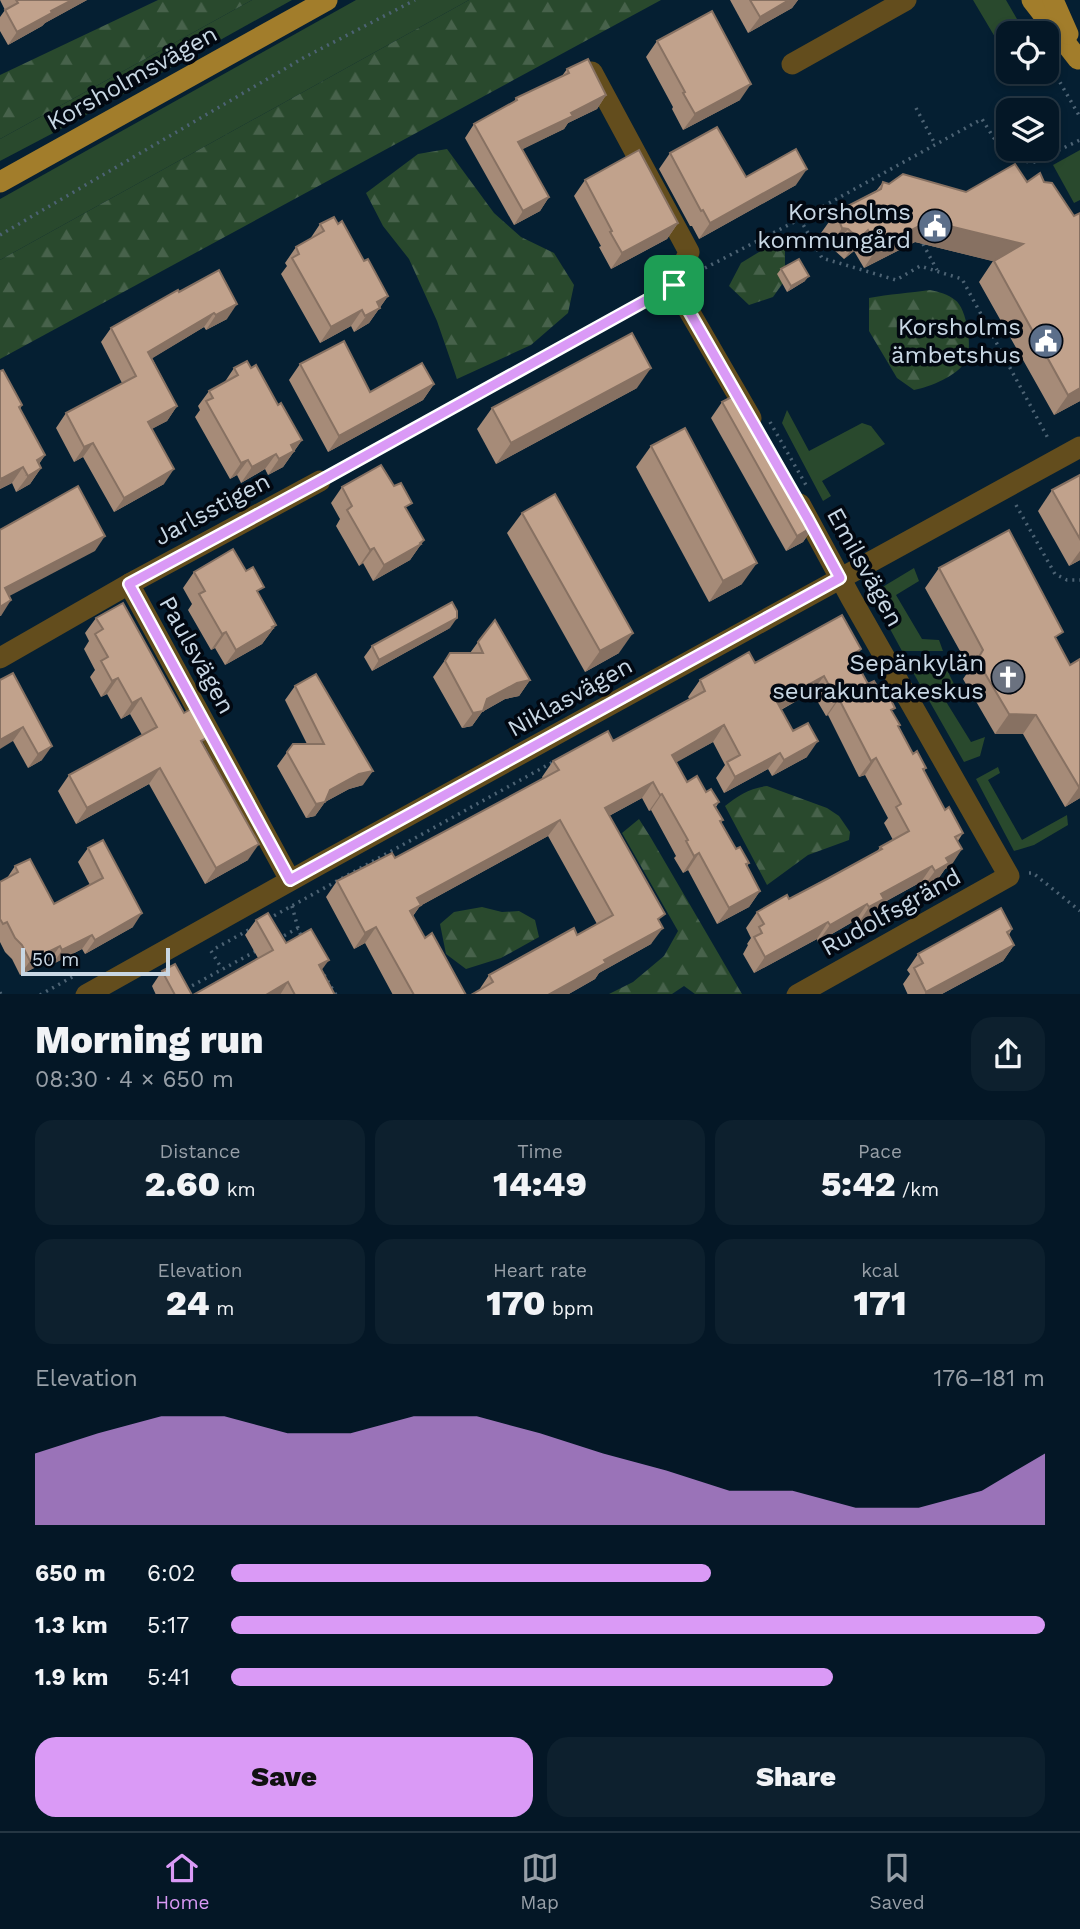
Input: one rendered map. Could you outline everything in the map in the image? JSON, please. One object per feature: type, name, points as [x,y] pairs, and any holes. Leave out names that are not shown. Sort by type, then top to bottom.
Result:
[{"type":"main road","name":"Korsholmsvägen","points":[[0,182],[327,0]]},
{"type":"main road","points":[[1032,0],[1079,60]]},
{"type":"main road","points":[[1053,0],[1079,60]]},
{"type":"street","points":[[793,64],[906,0]]},
{"type":"street","points":[[592,72],[689,252],[674,285],[761,437]]},
{"type":"street","name":"Niklasvägen","points":[[88,994],[290,880],[1080,447]]},
{"type":"street","name":"Jarlsstigen","points":[[129,584],[320,481]]},
{"type":"street","name":"Emilsvägen","points":[[788,484],[1009,876]]},
{"type":"street","name":"Paulsvägen","points":[[0,658],[129,584],[290,880]]},
{"type":"street","name":"Rudolfsgränd","points":[[799,994],[1009,876]]},
{"type":"path","points":[[0,235],[305,57],[415,0]]},
{"type":"path","points":[[1059,81],[1080,117]]},
{"type":"path","points":[[916,108],[936,144]]},
{"type":"path","points":[[320,481],[982,118],[1002,149],[1013,157],[1032,163],[1080,140]]},
{"type":"path","points":[[800,219],[822,258],[896,280],[920,266],[961,279],[1049,440]]},
{"type":"path","points":[[923,244],[938,272]]},
{"type":"path","points":[[1016,505],[1055,574],[1067,580],[1080,580]]},
{"type":"path","points":[[1009,876],[1033,873],[1080,911]]},
{"type":"path","points":[[292,906],[305,942]]},
{"type":"path","points":[[276,940],[298,928]]},
{"type":"path","points":[[178,994],[265,946]]},
{"type":"path","points":[[211,951],[222,970]]},
{"type":"path","points":[[323,974],[335,994]]},
{"type":"green space","points":[[158,0],[252,0],[0,139],[0,75]]},
{"type":"green space","points":[[252,0],[292,0],[0,161],[0,139]]},
{"type":"green space","points":[[356,0],[469,0],[0,260],[0,199]]},
{"type":"green space","points":[[469,0],[661,0],[0,359],[0,260]]},
{"type":"green space","points":[[973,0],[1006,0],[1018,21],[996,21],[996,39]]},
{"type":"green space","points":[[447,149],[494,213],[521,237],[554,253],[574,285],[568,313],[531,345],[457,379],[437,321],[409,259],[383,226],[366,193],[418,154]]},
{"type":"green space","points":[[1080,150],[1080,200],[1074,203],[1053,165]]},
{"type":"green space","points":[[772,244],[785,247],[785,280],[773,297],[749,305],[729,286],[741,263]]},
{"type":"green space","points":[[930,290],[949,296],[959,304],[968,329],[968,355],[962,366],[950,376],[914,390],[897,378],[869,331],[869,298]]},
{"type":"green space","points":[[787,410],[809,451],[862,423],[871,426],[885,444],[822,481],[831,496],[823,501],[782,423]]},
{"type":"green space","points":[[914,568],[919,581],[896,595],[922,639],[939,640],[943,651],[902,651],[871,594]]},
{"type":"green space","points":[[945,666],[958,692],[945,700],[971,742],[985,737],[980,756],[964,762],[910,667]]},
{"type":"green space","points":[[998,767],[1000,773],[988,780],[1022,840],[1067,815],[1068,825],[1034,845],[1014,851],[976,779]]},
{"type":"green space","points":[[767,786],[827,808],[839,816],[850,832],[849,840],[808,855],[767,885],[725,806],[744,793]]},
{"type":"green space","points":[[639,819],[742,994],[695,994],[684,986],[672,994],[609,994],[633,982],[664,956],[678,931],[622,833]]},
{"type":"green space","points":[[482,907],[502,912],[519,911],[535,920],[539,937],[501,958],[466,969],[446,954],[440,924],[454,912]]},
{"type":"building","points":[[16,0],[72,0],[17,32],[5,10],[18,3]]},
{"type":"building","points":[[750,0],[789,0],[760,17]]},
{"type":"building","points":[[712,11],[751,84],[695,114],[657,41]]},
{"type":"building","points":[[588,59],[606,95],[571,113],[573,116],[518,142],[549,197],[523,211],[474,124],[517,100],[516,98],[569,73],[567,69]]},
{"type":"building","points":[[717,127],[746,177],[796,149],[807,169],[710,223],[670,153]]},
{"type":"building","points":[[639,150],[678,223],[622,253],[585,180]]},
{"type":"building","points":[[1015,164],[1027,182],[1040,173],[1044,182],[1052,183],[1074,216],[1080,213],[1080,388],[1068,395],[994,261],[1023,244],[929,221],[878,247],[868,230],[859,239],[848,229],[842,228],[836,212],[881,189],[883,182],[889,184],[903,174],[966,192]]},
{"type":"building","points":[[334,217],[338,224],[342,221],[364,261],[368,259],[388,296],[377,302],[380,308],[365,316],[362,310],[331,327],[292,258],[299,254],[296,247],[324,231],[320,224]]},
{"type":"building","points":[[799,259],[809,276],[791,286],[781,269]]},
{"type":"building","points":[[219,270],[237,304],[216,315],[214,313],[148,352],[177,406],[148,422],[174,469],[124,498],[93,443],[84,447],[66,413],[136,376],[111,328]]},
{"type":"building","points":[[632,333],[651,368],[511,443],[492,408]]},
{"type":"building","points":[[344,341],[370,392],[422,363],[434,384],[339,436],[300,364]]},
{"type":"building","points":[[247,361],[251,368],[256,365],[278,405],[281,403],[302,440],[291,445],[294,451],[279,459],[276,454],[252,467],[248,460],[241,463],[206,401],[213,398],[209,391],[238,375],[234,368]]},
{"type":"building","points":[[3,370],[45,455],[37,460],[41,468],[28,476],[23,467],[1,479],[0,371]]},
{"type":"building","points":[[739,393],[814,526],[797,536],[722,402]]},
{"type":"building","points":[[685,428],[757,563],[723,581],[651,446]]},
{"type":"building","points":[[381,465],[394,486],[401,483],[412,503],[405,507],[424,540],[384,565],[374,548],[370,550],[347,510],[352,506],[342,487]]},
{"type":"building","points":[[1080,475],[1080,539],[1052,490]]},
{"type":"building","points":[[78,486],[105,536],[5,588],[11,600],[0,607],[0,530]]},
{"type":"building","points":[[555,494],[633,633],[600,651],[522,513]]},
{"type":"building","name":"Sepänkylän seurakuntakeskus","points":[[1009,530],[1063,632],[1055,637],[1070,665],[1080,659],[1080,787],[1036,715],[1009,714],[977,660],[983,650],[939,568]]},
{"type":"building","points":[[233,549],[246,571],[253,567],[264,587],[257,591],[276,625],[236,650],[226,632],[222,634],[199,594],[205,591],[194,572]]},
{"type":"building","points":[[452,602],[457,618],[379,660],[372,646]]},
{"type":"building","points":[[123,603],[184,713],[191,709],[207,738],[201,741],[259,844],[216,868],[160,768],[87,808],[69,775],[157,727],[141,698],[132,703],[118,678],[112,681],[101,661],[108,657],[95,634],[103,629],[96,618]]},
{"type":"building","points":[[842,615],[861,649],[852,655],[868,684],[874,681],[883,696],[888,694],[895,708],[891,710],[913,754],[917,751],[926,768],[923,769],[945,810],[949,807],[963,833],[955,837],[962,849],[946,858],[949,863],[935,871],[932,866],[881,894],[884,899],[869,907],[867,904],[830,925],[828,922],[765,957],[754,937],[762,933],[759,927],[764,924],[757,912],[787,895],[789,899],[827,879],[909,831],[896,807],[901,804],[876,758],[871,761],[824,676],[777,702],[793,731],[808,723],[818,741],[784,760],[780,753],[735,777],[727,762],[740,755],[724,725],[672,755],[687,782],[697,776],[706,792],[711,789],[719,802],[714,805],[723,820],[720,821],[736,849],[740,847],[760,891],[729,908],[699,853],[694,856],[686,841],[688,840],[653,782],[605,808],[665,914],[658,919],[663,928],[550,994],[473,994],[493,982],[489,975],[574,928],[577,935],[613,915],[560,820],[417,898],[421,905],[410,911],[425,938],[432,933],[465,994],[413,994],[376,927],[365,933],[337,881],[392,853],[395,858],[559,770],[553,761],[608,731],[613,741],[705,691],[700,680],[749,652],[755,663]]},
{"type":"building","points":[[495,620],[530,680],[517,683],[487,699],[483,711],[473,713],[445,661],[450,653],[483,653],[478,642]]},
{"type":"building","points":[[13,673],[52,746],[38,754],[23,727],[0,740],[0,680]]},
{"type":"building","points":[[316,674],[373,771],[359,774],[330,790],[325,802],[316,804],[287,752],[293,744],[324,744],[295,686]]},
{"type":"building","points":[[103,840],[142,913],[95,940],[92,935],[62,950],[60,946],[30,961],[7,922],[3,924],[0,919],[0,882],[18,872],[15,866],[30,859],[54,904],[103,878],[88,848]]},
{"type":"building","points":[[1001,908],[1012,929],[1007,932],[1014,945],[926,992],[914,968],[923,963],[918,954]]},
{"type":"building","points":[[268,913],[286,943],[311,929],[329,960],[319,965],[334,994],[294,994],[288,982],[268,994],[195,994],[273,950],[256,920]]},
{"type":"building","points":[[175,964],[191,994],[174,994],[162,971]]},
{"type":"place","name":"Korsholms kommungård","points":[[935,226]]},
{"type":"place","name":"Korsholms ämbetshus","points":[[1046,341]]},
{"type":"place","name":"Sepänkylän seurakuntakeskus","points":[[1008,677]]},
{"type":"route","points":[[674,285],[840,578],[290,880],[129,584],[674,285]]}]
